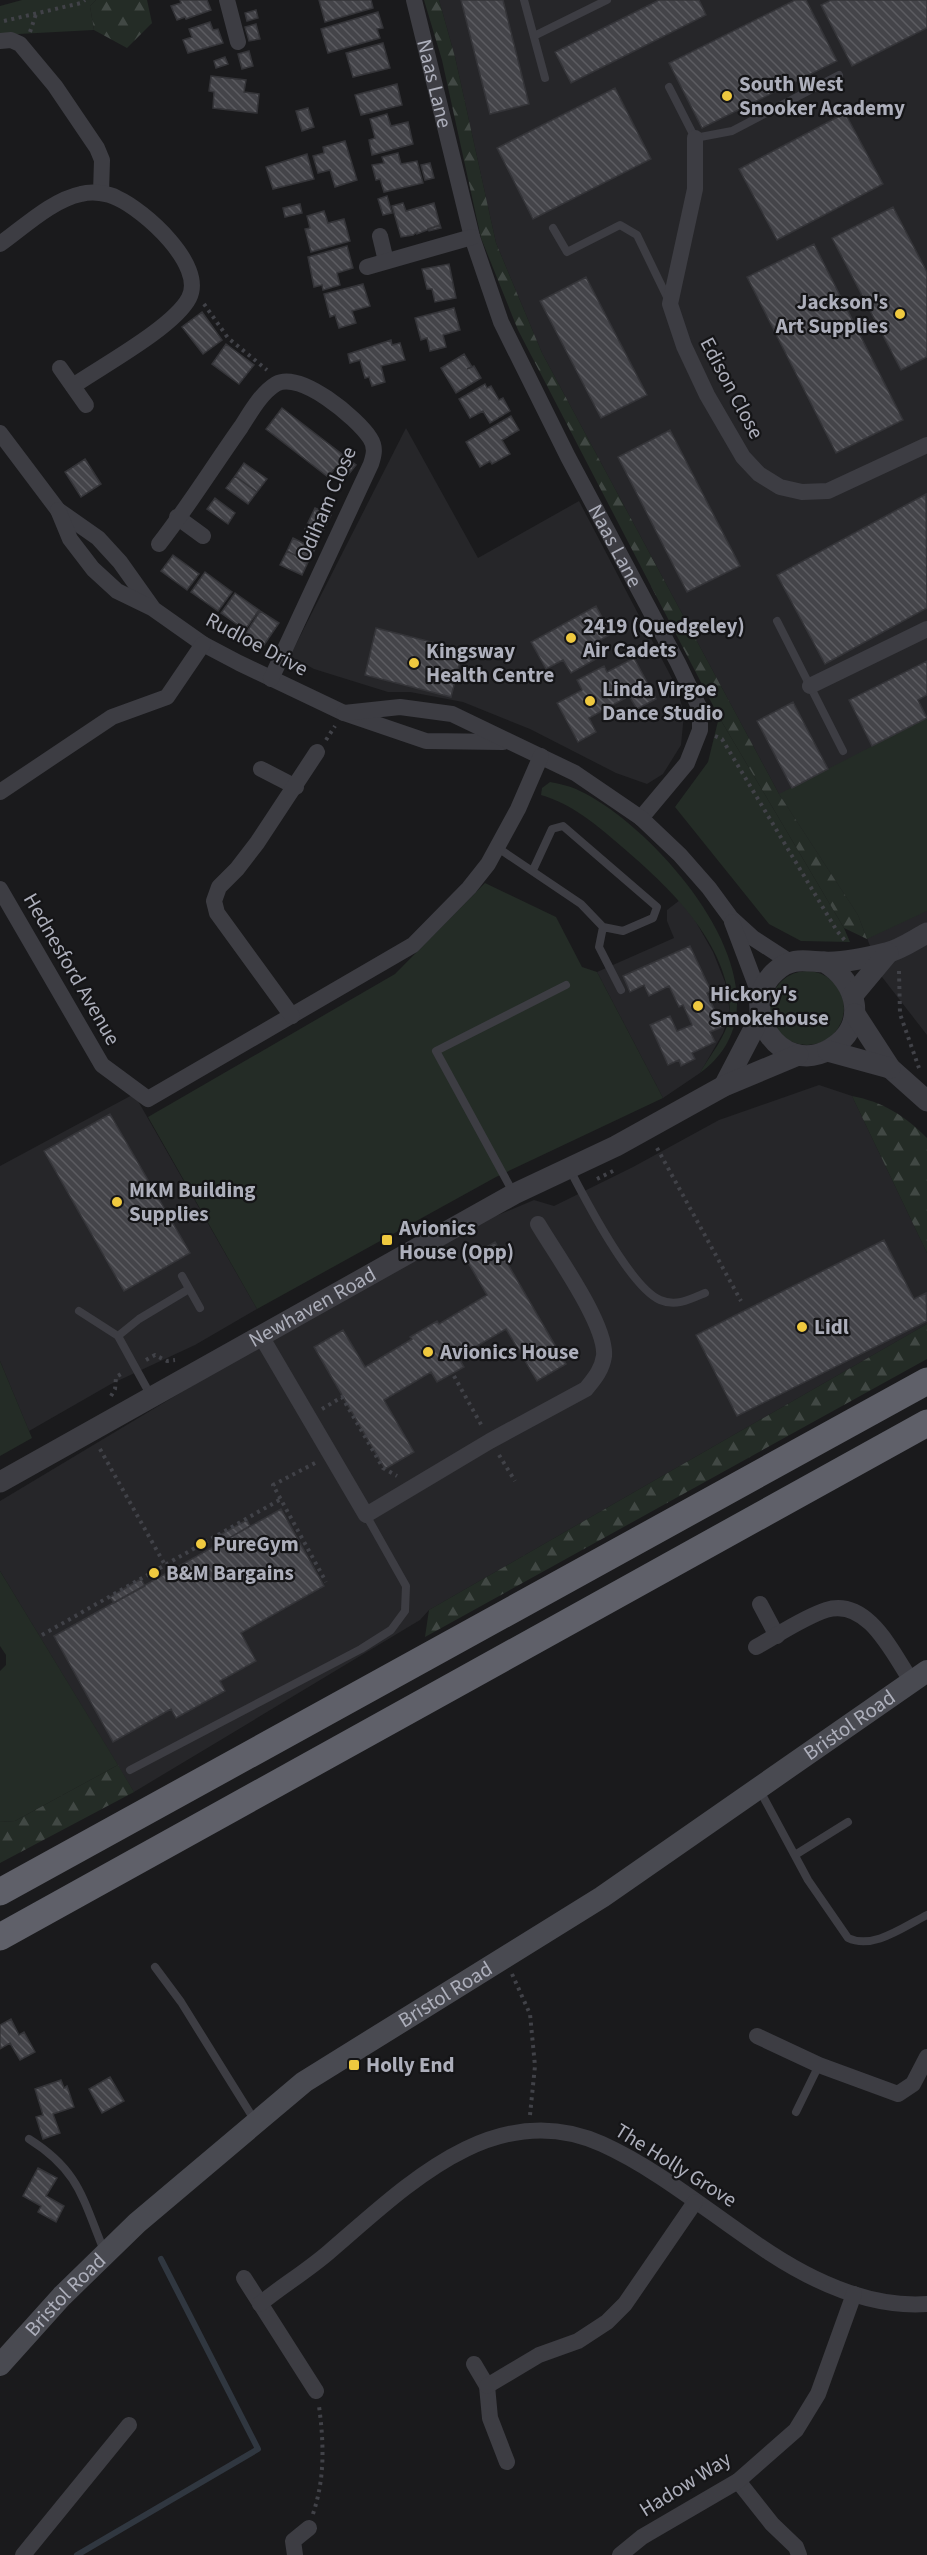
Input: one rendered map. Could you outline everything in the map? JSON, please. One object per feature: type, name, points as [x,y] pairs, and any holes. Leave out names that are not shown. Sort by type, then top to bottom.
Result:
[{"type":"highway","points":[[0,1892],[927,1381]]},
{"type":"highway","points":[[0,1937],[927,1423]]},
{"type":"main road","name":"Bristol Road","points":[[0,2364],[105,2253],[255,2121],[304,2082],[602,1898],[919,1677]]},
{"type":"street","points":[[227,0],[238,42]]},
{"type":"street","name":"Naas Lane","points":[[414,0],[472,237],[501,322],[568,457],[700,709],[700,730],[687,763],[641,818]]},
{"type":"street","points":[[0,41],[11,40],[20,44],[88,132],[102,160],[101,193]]},
{"type":"street","points":[[670,304],[695,189],[695,138]]},
{"type":"street","points":[[0,244],[68,199],[82,194],[101,193],[116,196],[135,208],[159,230],[187,264],[192,286],[190,297],[172,319],[73,386]]},
{"type":"street","points":[[380,236],[386,261]]},
{"type":"street","points":[[367,267],[472,237]]},
{"type":"street","name":"Edison Close","points":[[670,304],[684,346],[729,436],[759,474],[780,487],[802,492],[828,491],[927,446]]},
{"type":"street","points":[[60,368],[86,405]]},
{"type":"street","name":"Odiham Close","points":[[271,679],[334,547],[375,450],[371,439],[340,408],[306,386],[290,380],[282,382]]},
{"type":"street","points":[[159,543],[265,394],[282,382]]},
{"type":"street","name":"Rudloe Drive","points":[[0,433],[58,510],[70,539],[93,569],[117,591],[152,608],[203,644],[344,713],[426,741],[507,742]]},
{"type":"street","name":"Rudloe Drive","points":[[58,510],[98,538],[120,562],[152,608]]},
{"type":"street","points":[[177,517],[203,536]]},
{"type":"street","points":[[810,686],[927,629]]},
{"type":"street","points":[[0,792],[112,717],[167,697],[203,644]]},
{"type":"street","name":"Rudloe Drive","points":[[344,713],[400,707],[452,714],[507,742],[542,756],[602,790],[641,818]]},
{"type":"street","points":[[292,1016],[217,913],[214,900],[219,887],[237,869],[296,787],[317,752]]},
{"type":"street","name":"Hednesford Avenue","points":[[0,889],[102,1065],[148,1099],[413,945],[469,888],[498,848],[542,756]]},
{"type":"street","points":[[261,769],[296,787]]},
{"type":"street","points":[[641,818],[702,880],[731,918],[753,938],[790,962]]},
{"type":"street","points":[[731,918],[770,1038],[777,1045],[798,1055],[828,1051],[890,1068]]},
{"type":"street","points":[[828,1051],[842,1041],[851,1026],[854,1004],[893,960],[927,933]]},
{"type":"street","points":[[724,1086],[760,1007],[769,977],[790,962],[805,959],[824,962],[893,960]]},
{"type":"street","points":[[824,962],[836,969],[849,984],[854,1004],[890,1068],[927,1101]]},
{"type":"street","name":"Newhaven Road","points":[[0,1482],[514,1194],[659,1124],[724,1086],[798,1055]]},
{"type":"street","points":[[261,1336],[366,1515],[490,1441],[586,1389],[598,1376],[604,1358],[603,1342],[586,1303],[538,1224]]},
{"type":"street","points":[[760,1604],[777,1636]]},
{"type":"street","points":[[756,1647],[826,1610],[843,1608],[866,1618],[919,1677]]},
{"type":"street","points":[[757,2036],[819,2065],[898,2094],[913,2084],[927,2057]]},
{"type":"street","name":"The Holly Grove","points":[[260,2304],[286,2282],[318,2261],[402,2189],[453,2155],[487,2139],[528,2131],[560,2132],[602,2144],[695,2202],[801,2273],[825,2286],[891,2302],[927,2304]]},
{"type":"street","points":[[487,2386],[539,2355],[578,2341],[608,2322],[625,2304],[695,2202]]},
{"type":"street","points":[[244,2278],[316,2391]]},
{"type":"street","name":"Hadow Way","points":[[620,2555],[642,2537],[738,2481],[796,2430],[818,2394],[854,2294]]},
{"type":"street","points":[[474,2364],[487,2386],[490,2418],[507,2462]]},
{"type":"street","points":[[23,2555],[129,2425]]},
{"type":"street","points":[[738,2481],[772,2524],[796,2547],[799,2555]]},
{"type":"street","points":[[295,2555],[293,2541],[309,2528]]},
{"type":"lane","points":[[524,0],[545,78]]},
{"type":"lane","points":[[534,36],[607,0]]},
{"type":"lane","points":[[669,87],[695,138],[732,131],[839,75]]},
{"type":"lane","points":[[554,228],[567,252],[620,225],[637,235],[670,304]]},
{"type":"lane","points":[[777,621],[843,751]]},
{"type":"lane","points":[[498,848],[581,904],[603,927],[623,932],[653,918],[657,907],[563,826],[552,829],[533,870]]},
{"type":"lane","points":[[603,927],[599,947],[621,990]]},
{"type":"lane","points":[[514,1194],[436,1051],[566,986]]},
{"type":"lane","points":[[569,1167],[640,1286],[661,1301],[681,1303],[705,1293]]},
{"type":"lane","points":[[182,1276],[200,1308]]},
{"type":"lane","points":[[118,1336],[139,1319],[189,1289]]},
{"type":"lane","points":[[79,1311],[118,1336],[151,1397]]},
{"type":"lane","points":[[130,1770],[360,1649],[391,1630],[405,1611],[406,1586],[366,1515]]},
{"type":"lane","points":[[758,1789],[808,1880],[848,1938],[858,1943],[869,1943],[927,1915]]},
{"type":"lane","points":[[795,1855],[848,1822]]},
{"type":"lane","points":[[155,1967],[181,2002],[255,2121]]},
{"type":"lane","points":[[796,2112],[819,2065]]},
{"type":"lane","points":[[29,2139],[63,2164],[78,2185],[105,2253]]},
{"type":"path","points":[[0,22],[81,3],[85,0]]},
{"type":"path","points":[[192,286],[228,338],[282,382]]},
{"type":"path","points":[[317,752],[344,713]]},
{"type":"path","points":[[700,730],[722,739],[837,931],[852,948]]},
{"type":"path","points":[[891,975],[893,960]]},
{"type":"path","points":[[893,960],[900,1014],[920,1073]]},
{"type":"path","points":[[647,1153],[666,1142]]},
{"type":"path","points":[[657,1148],[741,1301]]},
{"type":"path","points":[[579,1187],[628,1164]]},
{"type":"path","points":[[454,1376],[484,1429]]},
{"type":"path","points":[[308,1418],[342,1397],[383,1468],[417,1486]]},
{"type":"path","points":[[90,1455],[110,1443]]},
{"type":"path","points":[[100,1449],[165,1565]]},
{"type":"path","points":[[495,1449],[515,1481]]},
{"type":"path","points":[[326,1582],[273,1485],[330,1456]]},
{"type":"path","points":[[42,1635],[280,1499]]},
{"type":"path","points":[[505,1958],[530,2014],[535,2066],[528,2131]]},
{"type":"path","points":[[309,2528],[323,2478],[323,2434],[316,2391]]},
{"type":"shaded area","points":[[439,0],[927,0],[927,1035],[882,977],[858,915],[779,794],[542,353],[496,243],[455,57]]},
{"type":"shaded area","points":[[406,428],[478,558],[579,501],[677,688],[684,714],[681,745],[663,774],[647,784],[616,773],[530,729],[463,702],[410,692],[388,692],[314,669],[290,656]]},
{"type":"shaded area","points":[[680,900],[692,915],[713,952],[725,982],[730,1012],[723,1033],[700,1073],[663,1098],[597,972],[674,938],[667,921],[667,910]]},
{"type":"shaded area","points":[[819,1085],[852,1096],[927,1253],[927,1324],[429,1610],[420,1620],[134,1792],[0,1571],[0,1501],[255,1348],[491,1218],[534,1200],[554,1206],[633,1167],[719,1120]]},
{"type":"shaded area","points":[[134,1094],[257,1309],[195,1345],[111,1384],[29,1431],[0,1361],[0,1166]]},
{"type":"green space","points":[[22,0],[96,0],[90,6],[94,30],[0,35],[0,6]]},
{"type":"green space","points":[[96,0],[147,0],[152,23],[127,48],[94,30],[90,6]]},
{"type":"green space","points":[[424,0],[439,0],[455,57],[496,243],[542,353],[779,794],[858,915],[867,939],[844,928],[719,717],[518,330],[481,238],[442,60]]},
{"type":"green space","points":[[719,717],[844,928],[850,942],[801,941],[769,924],[675,807],[708,762]]},
{"type":"green space","points":[[927,718],[927,911],[867,939],[858,915],[779,794]]},
{"type":"green space","points":[[550,782],[580,791],[612,811],[647,840],[681,876],[709,917],[729,960],[737,1002],[729,1040],[700,1073],[723,1035],[729,1019],[727,986],[719,962],[693,918],[658,879],[593,823],[563,804],[541,795],[542,788]]},
{"type":"green space","points":[[485,883],[556,917],[582,967],[597,972],[663,1098],[496,1177],[257,1309],[148,1117],[395,974]]},
{"type":"green space","points":[[807,971],[821,974],[833,982],[841,994],[844,1008],[841,1022],[833,1034],[821,1042],[807,1045],[793,1042],[781,1034],[773,1022],[770,1008],[773,994],[781,982],[793,974]]},
{"type":"green space","points":[[852,1096],[874,1102],[892,1111],[927,1138],[927,1253]]},
{"type":"green space","points":[[927,1324],[927,1359],[425,1637],[429,1610]]},
{"type":"green space","points":[[0,1361],[32,1438],[0,1456]]},
{"type":"green space","points":[[0,1571],[118,1765],[15,1821],[0,1822],[0,1671],[6,1665],[6,1655],[0,1646]]},
{"type":"green space","points":[[118,1765],[134,1792],[0,1863],[0,1822],[15,1821]]},
{"type":"building","points":[[180,0],[207,0],[211,10],[177,20],[171,6],[181,3]]},
{"type":"building","points":[[319,0],[371,0],[373,8],[325,22]]},
{"type":"building","points":[[461,0],[503,0],[529,104],[490,114]]},
{"type":"building","points":[[659,0],[699,0],[706,15],[571,83],[555,52]]},
{"type":"building","name":"South West Snooker Academy","points":[[795,0],[806,0],[837,61],[702,128],[669,63]]},
{"type":"building","points":[[831,0],[927,0],[927,28],[852,66],[821,5]]},
{"type":"building","points":[[256,10],[258,18],[247,21],[245,13]]},
{"type":"building","points":[[378,12],[383,28],[377,29],[380,38],[328,53],[321,29]]},
{"type":"building","points":[[210,22],[213,30],[218,29],[223,43],[188,53],[183,40],[192,37],[189,29]]},
{"type":"building","points":[[256,24],[260,39],[249,41],[245,27]]},
{"type":"building","points":[[383,43],[390,68],[353,77],[346,53]]},
{"type":"building","points":[[249,51],[253,66],[242,69],[238,54]]},
{"type":"building","points":[[225,57],[228,64],[216,68],[214,61]]},
{"type":"building","points":[[211,76],[246,80],[244,92],[259,94],[257,113],[213,108],[214,92],[209,91]]},
{"type":"building","points":[[397,84],[402,105],[361,115],[355,95]]},
{"type":"building","points":[[615,88],[651,159],[533,219],[497,148]]},
{"type":"building","points":[[308,108],[314,127],[302,131],[296,111]]},
{"type":"building","points":[[845,113],[883,184],[777,240],[739,169]]},
{"type":"building","points":[[387,114],[391,126],[408,122],[413,144],[372,155],[369,140],[375,138],[370,119]]},
{"type":"building","points":[[345,141],[357,180],[335,187],[330,170],[318,173],[313,156],[324,153],[323,147]]},
{"type":"building","points":[[398,153],[401,164],[417,161],[423,183],[384,192],[380,179],[376,180],[372,165],[384,163],[382,157]]},
{"type":"building","points":[[307,154],[314,179],[273,189],[266,167]]},
{"type":"building","points":[[430,163],[434,178],[425,180],[421,165]]},
{"type":"building","points":[[387,196],[392,213],[383,215],[378,199]]},
{"type":"building","points":[[403,203],[406,211],[434,203],[440,225],[417,234],[417,232],[401,237],[392,206]]},
{"type":"building","points":[[300,204],[302,213],[285,217],[283,208]]},
{"type":"building","name":"Jackson's Art Supplies","points":[[893,207],[927,272],[927,357],[901,370],[832,238]]},
{"type":"building","points":[[324,211],[328,223],[344,219],[350,241],[311,252],[305,229],[310,228],[307,216]]},
{"type":"building","points":[[440,225],[441,228],[429,231],[428,229]]},
{"type":"building","points":[[814,244],[903,420],[836,453],[747,277]]},
{"type":"building","points":[[347,246],[353,268],[337,273],[340,285],[323,290],[322,285],[314,287],[308,257]]},
{"type":"building","points":[[449,264],[456,298],[435,302],[432,289],[427,289],[422,269]]},
{"type":"building","points":[[586,277],[647,395],[601,418],[540,301]]},
{"type":"building","points":[[363,284],[370,306],[352,311],[356,323],[339,328],[335,315],[330,317],[324,294]]},
{"type":"building","points":[[454,308],[460,330],[443,335],[446,347],[430,351],[427,338],[421,340],[415,318]]},
{"type":"building","points":[[202,312],[222,340],[203,354],[182,327]]},
{"type":"building","points":[[391,340],[392,345],[400,343],[405,360],[381,366],[385,382],[372,386],[369,377],[365,378],[360,360],[350,363],[348,354]]},
{"type":"building","points":[[226,344],[254,365],[239,384],[212,364]]},
{"type":"building","points":[[464,354],[481,378],[456,393],[441,368]]},
{"type":"building","points":[[485,384],[487,388],[491,386],[499,400],[503,398],[510,411],[490,423],[483,411],[470,418],[459,399]]},
{"type":"building","points":[[282,408],[356,465],[348,475],[336,467],[328,477],[266,429]]},
{"type":"building","points":[[511,416],[519,430],[502,440],[510,454],[492,464],[490,461],[480,467],[466,442]]},
{"type":"building","points":[[670,430],[740,566],[687,592],[618,457]]},
{"type":"building","points":[[85,459],[101,484],[81,497],[65,472]]},
{"type":"building","points":[[244,463],[267,479],[257,492],[235,476]]},
{"type":"building","points":[[235,476],[257,492],[248,504],[226,488]]},
{"type":"building","points":[[926,494],[927,608],[825,664],[777,575]]},
{"type":"building","points":[[215,498],[235,513],[228,524],[207,509]]},
{"type":"building","points":[[315,508],[331,515],[320,537],[305,529]]},
{"type":"building","points":[[293,538],[315,549],[308,562],[287,551]]},
{"type":"building","points":[[287,551],[308,562],[302,575],[280,565]]},
{"type":"building","points":[[173,555],[199,574],[187,590],[161,571]]},
{"type":"building","points":[[205,572],[232,592],[218,611],[191,592]]},
{"type":"building","points":[[235,593],[259,610],[245,630],[221,613]]},
{"type":"building","name":"2419 (Quedgeley) Air Cadets","points":[[596,606],[611,634],[588,647],[596,659],[571,673],[563,660],[546,669],[531,642]]},
{"type":"building","points":[[260,611],[279,623],[264,645],[246,633]]},
{"type":"building","name":"Kingsway Health Centre","points":[[376,628],[463,650],[451,697],[365,675]]},
{"type":"building","name":"Linda Virgoe Dance Studio","points":[[634,658],[656,699],[637,709],[629,696],[589,718],[596,732],[578,742],[557,703],[582,690],[577,680],[604,666],[607,672]]},
{"type":"building","points":[[927,661],[927,695],[918,700],[927,718],[872,746],[849,700]]},
{"type":"building","points":[[793,702],[828,769],[792,788],[757,721]]},
{"type":"building","name":"Hickory's Smokehouse","points":[[690,946],[711,991],[707,993],[722,1027],[710,1032],[715,1042],[692,1053],[695,1059],[681,1066],[679,1060],[668,1065],[650,1025],[670,1016],[677,1031],[692,1025],[683,1005],[679,1007],[669,986],[649,996],[644,985],[630,992],[623,976]]},
{"type":"building","name":"MKM Building Supplies","points":[[110,1114],[190,1253],[124,1291],[44,1151]]},
{"type":"building","points":[[884,1240],[914,1299],[926,1293],[927,1321],[737,1416],[696,1335]]},
{"type":"building","name":"Avionics House","points":[[495,1242],[566,1364],[537,1381],[506,1329],[458,1357],[464,1367],[437,1382],[431,1372],[384,1400],[414,1452],[385,1469],[314,1347],[343,1330],[365,1367],[437,1321],[439,1324],[487,1295],[466,1259]]},
{"type":"building","points":[[281,1509],[324,1586],[241,1633],[256,1661],[220,1681],[225,1691],[176,1718],[171,1709],[113,1742],[54,1636]]},
{"type":"building","points":[[247,1520],[250,1526],[219,1544],[216,1537]]},
{"type":"building","points":[[141,1579],[145,1586],[114,1603],[110,1597]]},
{"type":"building","points":[[11,2019],[19,2035],[24,2032],[35,2052],[20,2060],[10,2043],[0,2049],[0,2025]]},
{"type":"building","points":[[110,2077],[124,2101],[102,2113],[89,2089]]},
{"type":"building","points":[[61,2080],[64,2088],[67,2086],[74,2107],[53,2114],[60,2133],[43,2139],[36,2117],[43,2115],[35,2089]]},
{"type":"building","points":[[38,2168],[57,2178],[46,2196],[64,2206],[56,2222],[38,2212],[41,2206],[23,2196]]},
{"type":"waterway","points":[[77,2555],[258,2449],[161,2259]]},
{"type":"place","name":"South West Snooker Academy","points":[[727,96]]},
{"type":"place","name":"Jackson's Art Supplies","points":[[900,314]]},
{"type":"place","name":"2419 (Quedgeley) Air Cadets","points":[[571,638]]},
{"type":"place","name":"Kingsway Health Centre","points":[[414,663]]},
{"type":"place","name":"Linda Virgoe Dance Studio","points":[[590,701]]},
{"type":"place","name":"Hickory's Smokehouse","points":[[698,1006]]},
{"type":"place","name":"MKM Building Supplies","points":[[117,1202]]},
{"type":"place","name":"Avionics House (Opp)","points":[[387,1240]]},
{"type":"place","name":"Lidl","points":[[802,1327]]},
{"type":"place","name":"Avionics House","points":[[428,1352]]},
{"type":"place","name":"PureGym","points":[[201,1544]]},
{"type":"place","name":"B&M Bargains","points":[[154,1573]]},
{"type":"place","name":"Holly End","points":[[354,2065]]}]
